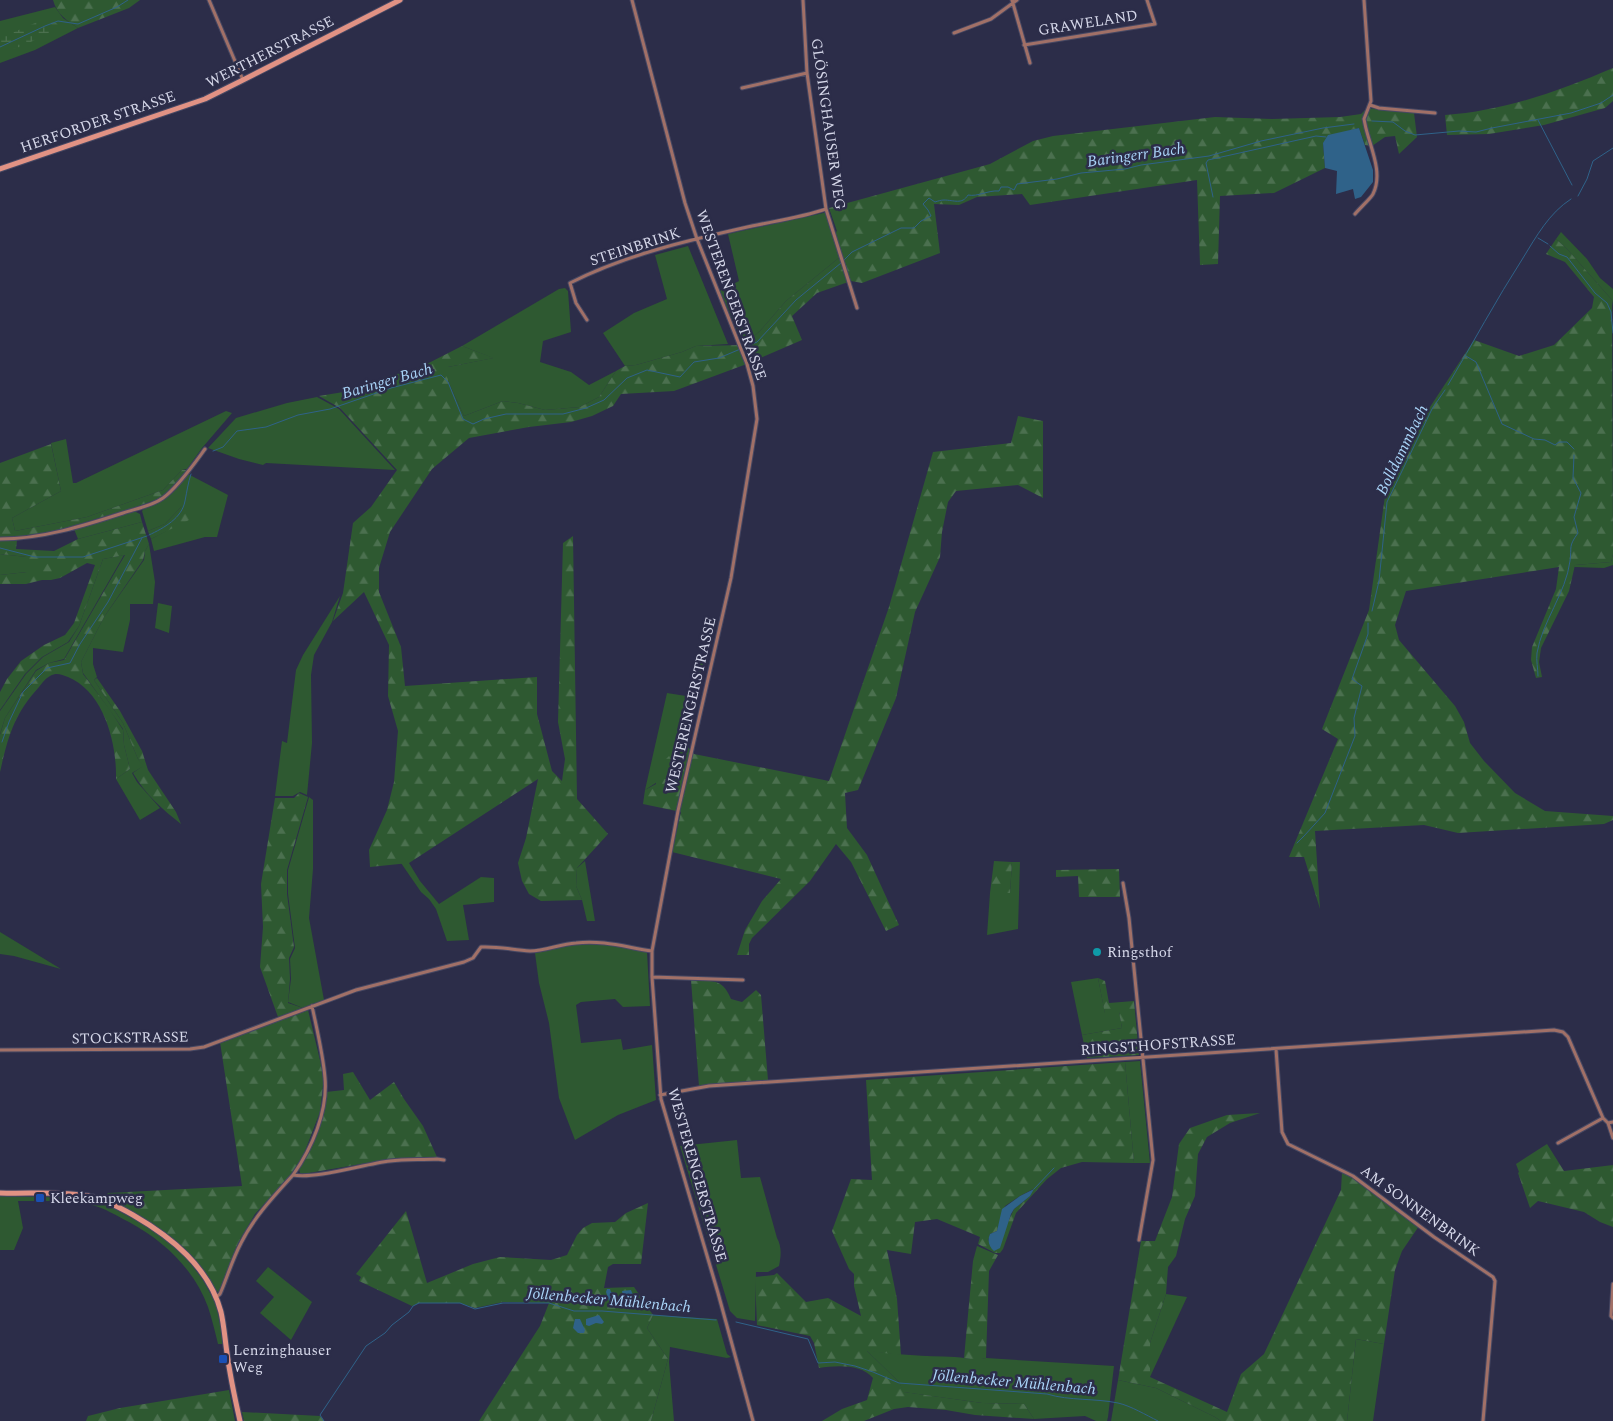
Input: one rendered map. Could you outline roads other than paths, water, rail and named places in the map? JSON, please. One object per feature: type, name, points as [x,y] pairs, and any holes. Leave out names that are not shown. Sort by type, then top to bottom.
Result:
[{"type":"main road","name":"WERTHERSTRASSE","points":[[205,98],[400,0]]},
{"type":"main road","name":"HERFORDER STRASSE","points":[[0,169],[205,98]]},
{"type":"main road","points":[[0,1193],[98,1198],[123,1209],[166,1236],[182,1249],[200,1272],[215,1297],[221,1312],[227,1356],[240,1421]]},
{"type":"street","points":[[209,0],[244,80]]},
{"type":"street","name":"WESTERENGERSTRASSE","points":[[632,0],[674,164],[696,239],[742,350],[753,386],[757,419],[731,578],[678,811],[652,951],[660,1095],[753,1421]]},
{"type":"street","name":"GLÖSINGHAUSER WEG","points":[[803,0],[807,72],[826,209],[857,308]]},
{"type":"street","points":[[954,33],[991,20],[1016,0]]},
{"type":"street","name":"GRAWELAND","points":[[1024,45],[1154,24],[1147,0]]},
{"type":"street","points":[[1355,214],[1364,202],[1373,195],[1377,172],[1364,124],[1370,105],[1364,0]]},
{"type":"street","points":[[1012,2],[1030,63]]},
{"type":"street","points":[[742,88],[807,72]]},
{"type":"street","points":[[1370,105],[1378,108],[1435,113]]},
{"type":"street","name":"STEINBRINK","points":[[587,320],[576,303],[570,283],[586,275],[652,251],[826,209]]},
{"type":"street","points":[[0,539],[60,532],[139,508],[161,499],[187,473],[205,449]]},
{"type":"street","points":[[1123,882],[1130,920],[1153,1160],[1140,1240]]},
{"type":"street","name":"STOCKSTRASSE","points":[[0,1050],[190,1049],[204,1047],[356,990],[464,962],[473,958],[481,947],[502,947],[531,951],[566,944],[594,942],[614,943],[652,951]]},
{"type":"street","points":[[652,976],[743,980]]},
{"type":"street","points":[[215,1297],[220,1294],[240,1244],[256,1218],[293,1175],[305,1156],[322,1113],[325,1100],[325,1077],[312,1006]]},
{"type":"street","name":"RINGSTHOFSTRASSE","points":[[660,1095],[709,1086],[1560,1031],[1568,1037],[1603,1118],[1608,1123]]},
{"type":"street","name":"AM SONNENBRINK","points":[[1276,1048],[1282,1132],[1288,1144],[1353,1176],[1428,1232],[1493,1277],[1495,1281],[1483,1421]]},
{"type":"street","points":[[1558,1143],[1603,1118]]},
{"type":"street","points":[[1613,1122],[1608,1123],[1613,1138]]},
{"type":"street","points":[[293,1175],[321,1173],[391,1161],[444,1160]]},
{"type":"street","points":[[1613,1284],[1611,1316],[1613,1318]]},
{"type":"water","points":[[1359,128],[1373,170],[1373,182],[1361,197],[1355,199],[1353,189],[1336,194],[1337,171],[1325,168],[1323,143],[1328,135]]},
{"type":"water","points":[[1034,1189],[1030,1196],[1014,1209],[1000,1248],[994,1251],[989,1239],[990,1234],[997,1231],[1002,1209]]},
{"type":"water","points":[[607,1289],[616,1293],[620,1304],[610,1304],[606,1292]]},
{"type":"water","points":[[631,1290],[637,1305],[625,1306],[622,1291]]},
{"type":"water","points":[[599,1315],[604,1322],[602,1324],[586,1325],[586,1319]]},
{"type":"water","points":[[575,1319],[580,1319],[585,1330],[584,1333],[578,1333],[573,1328]]},
{"type":"waterway","points":[[0,47],[58,21],[78,24],[117,7],[128,0]]},
{"type":"waterway","points":[[1372,121],[1393,122],[1405,131],[1415,135],[1459,131],[1476,132],[1571,113],[1601,103],[1613,95]]},
{"type":"waterway","name":"Bolldammbach","points":[[1538,120],[1572,185]]},
{"type":"waterway","name":"Baringerr Bach","points":[[844,260],[852,252],[901,228],[914,228],[921,221],[931,216],[923,204],[929,198],[935,202],[943,200],[960,201],[968,195],[999,191],[1001,187],[1008,187],[1014,190],[1017,184],[1057,179],[1081,173],[1125,169],[1141,165],[1209,156],[1261,141],[1323,128],[1354,124]]},
{"type":"waterway","points":[[1213,197],[1206,163],[1208,160],[1316,136],[1326,137]]},
{"type":"waterway","name":"Bolldammbach","points":[[1578,196],[1587,179],[1593,161],[1613,148]]},
{"type":"waterway","name":"Bolldammbach","points":[[1448,385],[1538,234],[1556,211],[1571,199]]},
{"type":"waterway","points":[[1538,238],[1548,244]]},
{"type":"waterway","points":[[1550,246],[1559,254],[1567,257],[1595,293],[1607,303],[1611,312],[1613,333]]},
{"type":"waterway","name":"Baringer Bach","points":[[213,451],[223,447],[237,431],[266,427],[298,415],[330,409],[391,388],[441,375],[448,382],[463,419],[473,424],[484,419],[506,414],[563,414],[586,408],[604,400],[627,378],[647,370],[680,377],[694,362],[719,358],[757,342],[796,300],[841,263]]},
{"type":"waterway","points":[[1466,356],[1476,362],[1502,424],[1534,439],[1545,440],[1555,445],[1559,442],[1567,442],[1574,449]]},
{"type":"waterway","name":"Bolldammbach","points":[[1372,611],[1379,581],[1387,502],[1432,409],[1445,390]]},
{"type":"waterway","points":[[1538,676],[1537,656],[1540,641],[1564,585],[1568,573],[1572,544],[1578,533],[1574,517],[1581,493],[1573,478],[1574,455]]},
{"type":"waterway","name":"Baringer Bach","points":[[149,535],[166,526],[180,512],[185,501],[191,474]]},
{"type":"waterway","name":"Baringer Bach","points":[[0,548],[35,557],[83,557],[147,536]]},
{"type":"waterway","points":[[2,742],[23,692],[47,668],[70,663],[80,644],[108,602],[142,538]]},
{"type":"waterway","name":"Bolldammbach","points":[[1297,843],[1325,813],[1355,736],[1354,718],[1362,686],[1352,679],[1368,634],[1368,623]]},
{"type":"waterway","points":[[1034,1189],[1054,1168]]},
{"type":"waterway","name":"Jöllenbecker Mühlenbach","points":[[324,1421],[320,1415],[366,1346],[385,1333],[409,1312],[413,1306],[419,1303],[460,1303],[475,1309],[503,1303],[549,1303],[574,1311],[602,1311],[716,1320]]},
{"type":"waterway","name":"Jöllenbecker Mühlenbach","points":[[736,1322],[808,1339],[818,1363],[835,1362],[855,1366],[899,1383],[1047,1394],[1064,1398],[1109,1401],[1128,1406],[1158,1421]]},
{"type":"place","name":"Ringsthof","points":[[1097,952]]},
{"type":"place","name":"Kleekampweg","points":[[40,1198]]},
{"type":"place","name":"Lenzinghauser Weg","points":[[223,1359]]}]
